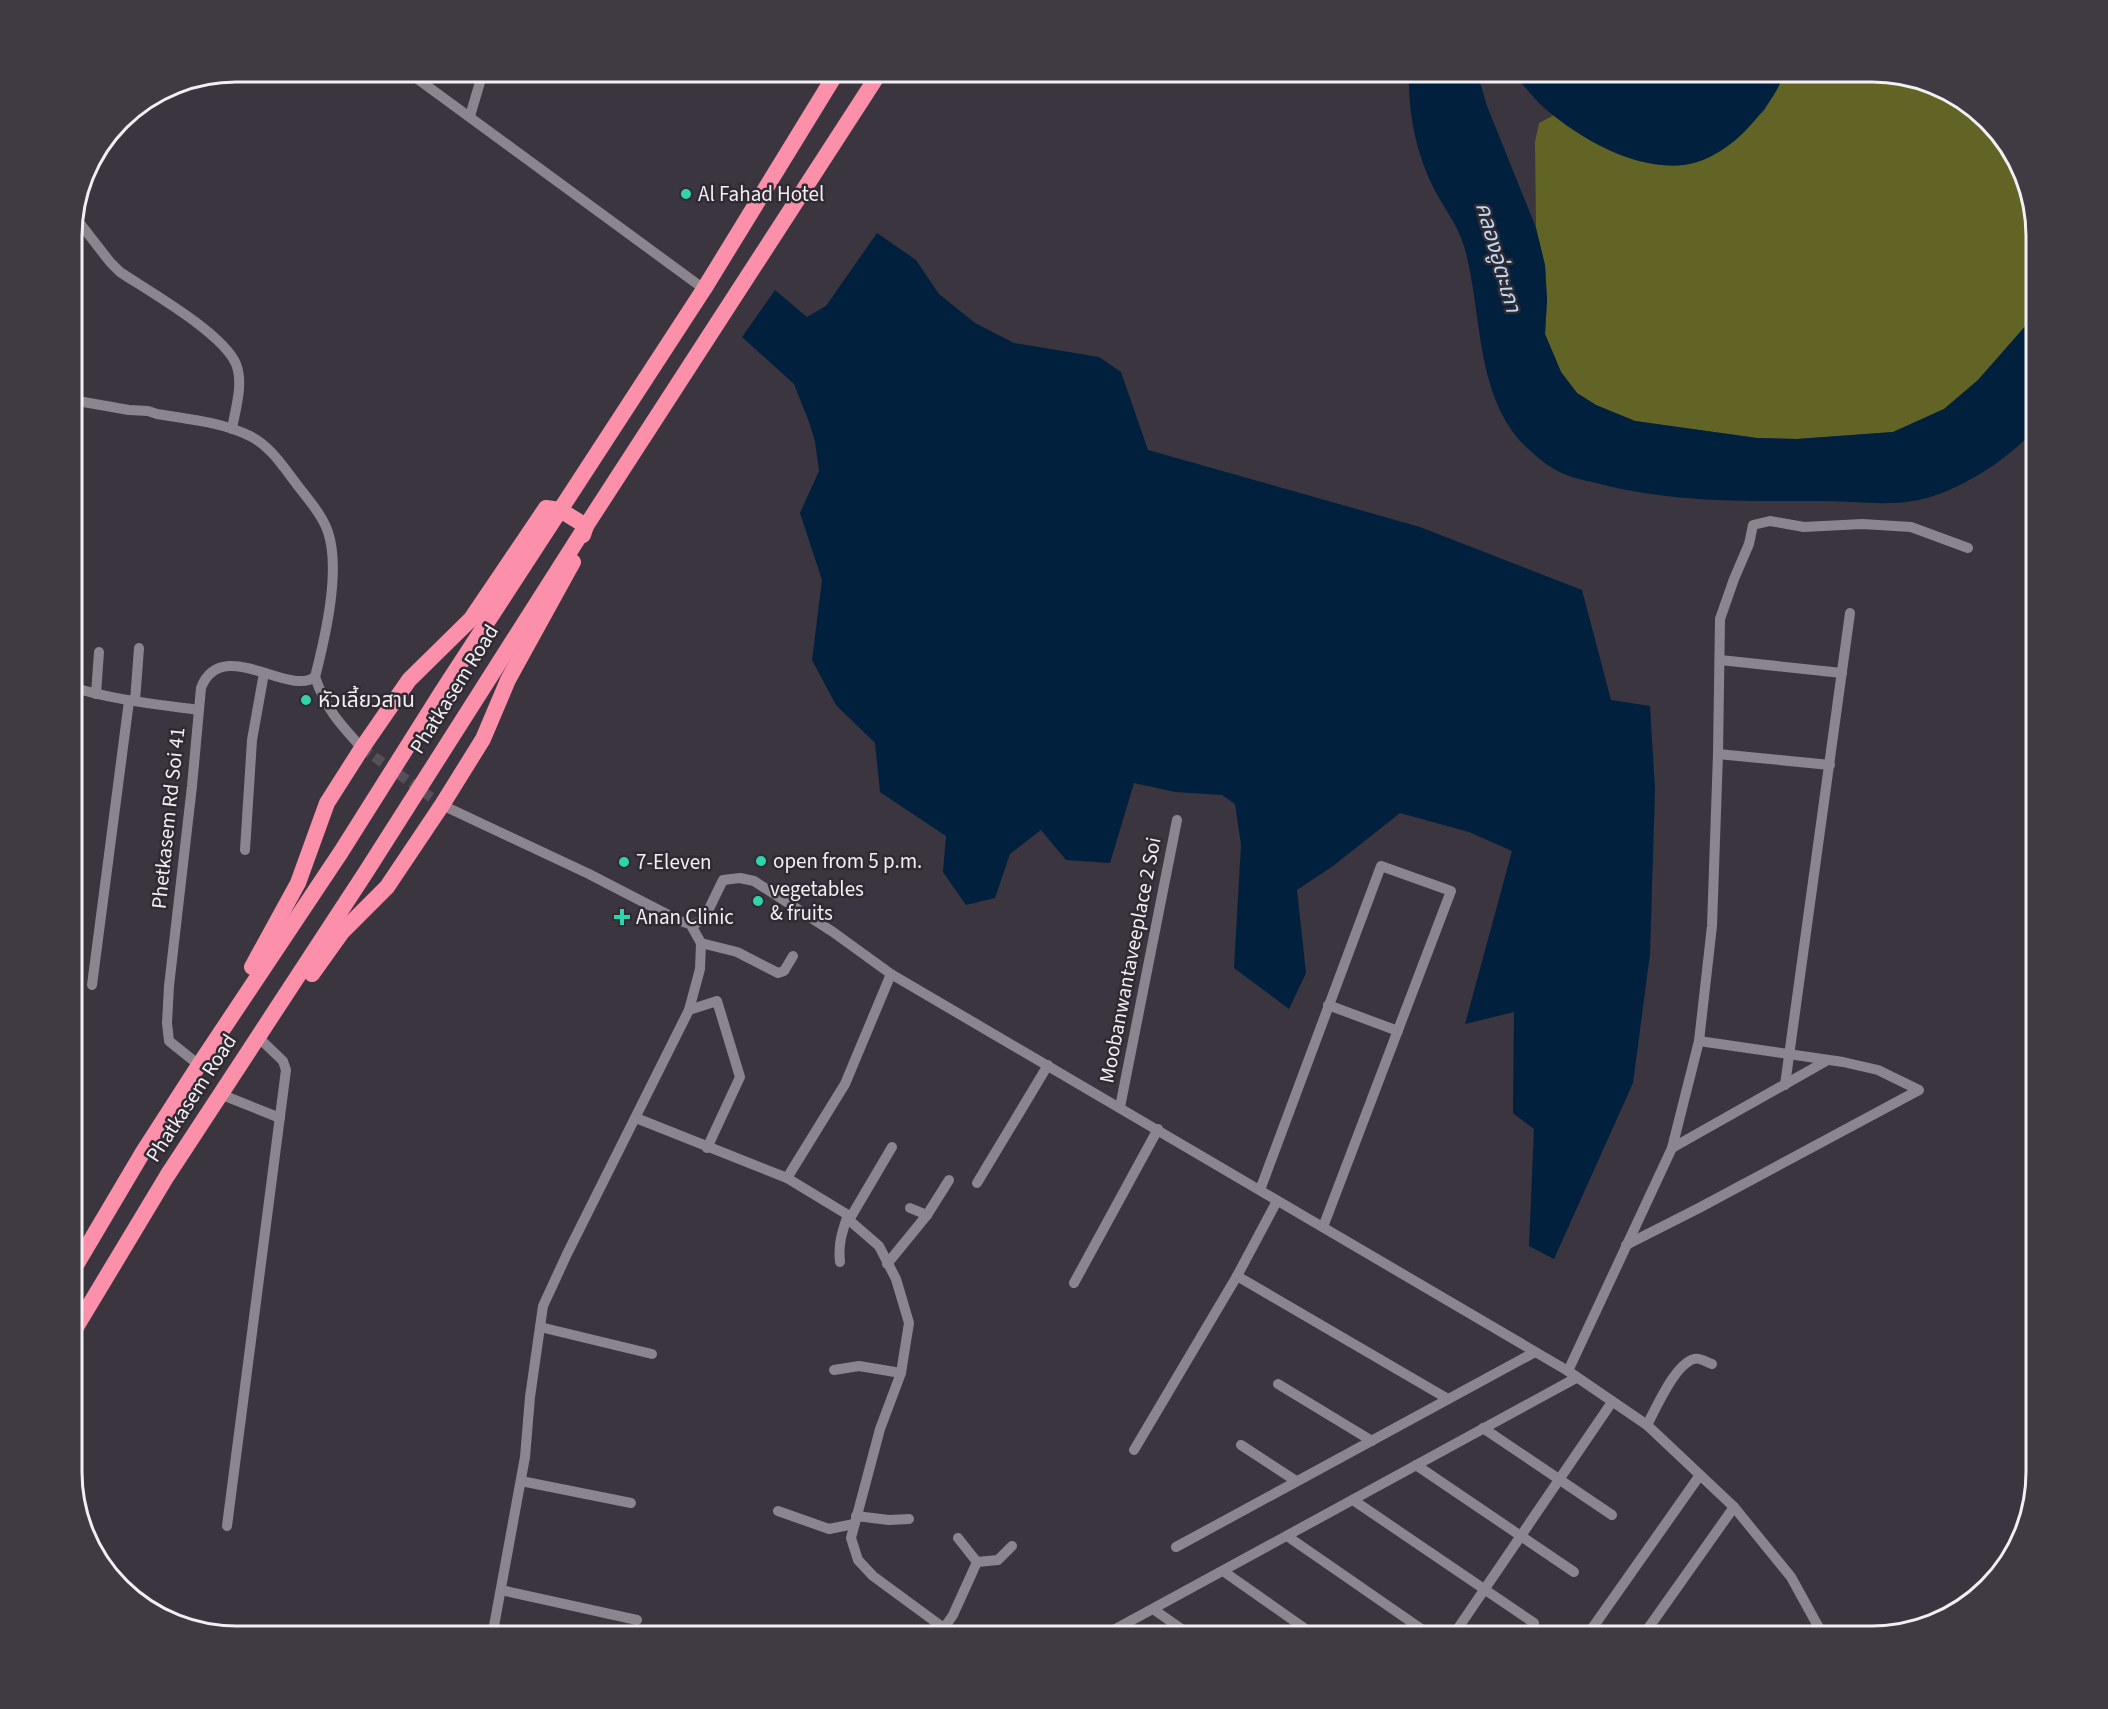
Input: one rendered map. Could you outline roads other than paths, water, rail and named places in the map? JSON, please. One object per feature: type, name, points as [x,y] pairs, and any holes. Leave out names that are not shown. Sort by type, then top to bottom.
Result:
[{"type":"highway","name":"Phatkasem Road","points":[[83,1253],[143,1152],[199,1065],[342,852],[443,690],[704,289],[831,83]]},
{"type":"highway","name":"Phatkasem Road","points":[[83,1316],[167,1176],[366,872],[468,709],[874,83]]},
{"type":"highway","points":[[241,1001],[243,984],[298,883],[327,803],[362,748],[409,680],[471,619],[546,508],[560,510],[586,526],[571,569],[508,680],[483,739],[442,806],[387,886],[342,932],[301,989],[285,996]]},
{"type":"street","points":[[423,83],[704,289]]},
{"type":"street","points":[[470,116],[480,83]]},
{"type":"street","points":[[83,227],[120,272],[216,336],[236,364],[239,394],[232,429]]},
{"type":"street","points":[[83,402],[221,425],[253,438],[273,454],[328,531],[333,578],[315,677],[322,698],[335,719],[362,748]]},
{"type":"street","points":[[1121,1626],[1483,1428],[1572,1374],[1626,1245],[1672,1148],[1699,1041],[1712,926],[1720,619],[1749,544],[1753,525],[1770,520],[1804,527],[1862,524],[1911,527],[1968,548]]},
{"type":"street","points":[[1785,1085],[1850,613]]},
{"type":"street","points":[[93,985],[139,648]]},
{"type":"street","points":[[96,694],[99,652]]},
{"type":"street","points":[[1720,660],[1842,673]]},
{"type":"street","name":"Phetkasem Rd Soi 41","points":[[199,1065],[169,1041],[167,1023],[201,688],[204,679],[211,671],[219,667],[231,666],[308,681],[315,677]]},
{"type":"street","points":[[245,850],[252,740],[264,673]]},
{"type":"street","points":[[83,690],[132,701],[198,711]]},
{"type":"street","points":[[1718,754],[1830,765]]},
{"type":"street","points":[[442,806],[589,874],[680,921],[693,925],[704,919],[723,880],[740,878],[754,881],[833,932],[891,974],[1572,1374],[1647,1425],[1734,1507],[1791,1576],[1818,1626]]},
{"type":"street","name":"Moobanwantaveeplace 2 Soi","points":[[1120,1107],[1177,820]]},
{"type":"street","points":[[1260,1190],[1381,866],[1451,891],[1323,1227]]},
{"type":"street","points":[[494,1626],[521,1481],[543,1306],[689,1010],[700,969],[701,943],[692,927]]},
{"type":"street","points":[[701,943],[737,952],[778,973],[784,971],[793,956]]},
{"type":"street","points":[[787,1178],[845,1084],[891,974]]},
{"type":"street","points":[[689,1010],[717,1001],[740,1077],[707,1148]]},
{"type":"street","points":[[1328,1005],[1398,1031]]},
{"type":"street","points":[[227,1526],[286,1070],[283,1061],[258,1036]]},
{"type":"street","points":[[1626,1245],[1710,1203],[1919,1090],[1878,1070],[1790,1053],[1699,1041]]},
{"type":"street","points":[[1672,1148],[1828,1060]]},
{"type":"street","points":[[977,1183],[1048,1065]]},
{"type":"street","points":[[220,1094],[280,1118]]},
{"type":"street","points":[[636,1118],[787,1178],[848,1217],[879,1246],[896,1279],[909,1323],[901,1373],[880,1429],[851,1538],[858,1560],[873,1576],[941,1626]]},
{"type":"street","points":[[1074,1283],[1158,1130]]},
{"type":"street","points":[[840,1262],[841,1232],[892,1146]]},
{"type":"street","points":[[887,1264],[927,1215],[949,1180]]},
{"type":"street","points":[[1134,1450],[1237,1276],[1277,1201]]},
{"type":"street","points":[[910,1208],[927,1215]]},
{"type":"street","points":[[1237,1276],[1448,1399]]},
{"type":"street","points":[[540,1327],[652,1354]]},
{"type":"street","points":[[1176,1546],[1535,1352]]},
{"type":"street","points":[[1647,1425],[1681,1367],[1692,1359],[1698,1358],[1712,1364]]},
{"type":"street","points":[[834,1370],[859,1366],[901,1373]]},
{"type":"street","points":[[1278,1384],[1372,1440]]},
{"type":"street","points":[[1460,1626],[1612,1402]]},
{"type":"street","points":[[1483,1428],[1612,1515]]},
{"type":"street","points":[[1241,1445],[1296,1481]]},
{"type":"street","points":[[1416,1465],[1520,1538],[1574,1572]]},
{"type":"street","points":[[1594,1626],[1700,1475]]},
{"type":"street","points":[[521,1481],[631,1503]]},
{"type":"street","points":[[1353,1500],[1534,1623]]},
{"type":"street","points":[[1650,1626],[1734,1507]]},
{"type":"street","points":[[778,1511],[829,1529],[855,1520],[909,1519]]},
{"type":"street","points":[[1287,1536],[1417,1626]]},
{"type":"street","points":[[958,1538],[977,1562]]},
{"type":"street","points":[[977,1562],[998,1560],[1012,1546]]},
{"type":"street","points":[[945,1626],[953,1615],[977,1562]]},
{"type":"street","points":[[1223,1570],[1302,1626]]},
{"type":"street","points":[[501,1590],[637,1620]]},
{"type":"street","points":[[1153,1609],[1177,1626]]},
{"type":"water","name":"คลองอู่ตะเภา","points":[[1409,82],[1480,82],[1487,106],[1536,228],[1545,265],[1547,300],[1545,334],[1561,372],[1577,393],[1596,405],[1635,421],[1757,438],[1797,439],[1893,432],[1944,409],[1978,380],[2026,325],[2026,439],[2001,460],[1959,486],[1930,497],[1904,502],[1737,501],[1683,498],[1628,490],[1575,478],[1556,470],[1525,446],[1509,425],[1497,402],[1482,351],[1464,246],[1428,177],[1414,133]]},
{"type":"water","points":[[1521,82],[1781,82],[1764,109],[1734,141],[1702,160],[1684,165],[1646,162],[1606,149],[1587,139],[1539,103]]},
{"type":"water","points":[[877,233],[916,260],[939,294],[975,323],[1014,343],[1099,357],[1121,372],[1148,450],[1420,527],[1582,590],[1611,700],[1650,706],[1655,790],[1650,954],[1633,1083],[1554,1259],[1529,1246],[1534,1129],[1513,1113],[1514,1012],[1465,1024],[1512,851],[1469,832],[1400,813],[1333,866],[1297,890],[1306,973],[1289,1009],[1234,968],[1241,845],[1235,804],[1222,795],[1175,792],[1134,783],[1110,863],[1066,860],[1041,830],[1010,854],[995,898],[966,905],[943,872],[946,836],[880,792],[875,743],[836,705],[812,660],[822,580],[800,513],[819,471],[815,441],[794,384],[742,337],[775,290],[807,317],[826,306]]},
{"type":"tunnel","points":[[362,748],[442,805]]},
{"type":"place","name":"Al Fahad Hotel","points":[[686,194]]},
{"type":"place","name":"หัวเลี้ยวสาน","points":[[306,700]]},
{"type":"place","name":"open from 5 p.m.","points":[[761,861]]},
{"type":"place","name":"7-Eleven","points":[[624,862]]},
{"type":"place","name":"vegetables & fruits","points":[[758,901]]},
{"type":"place","name":"Anan Clinic","points":[[622,917]]}]
